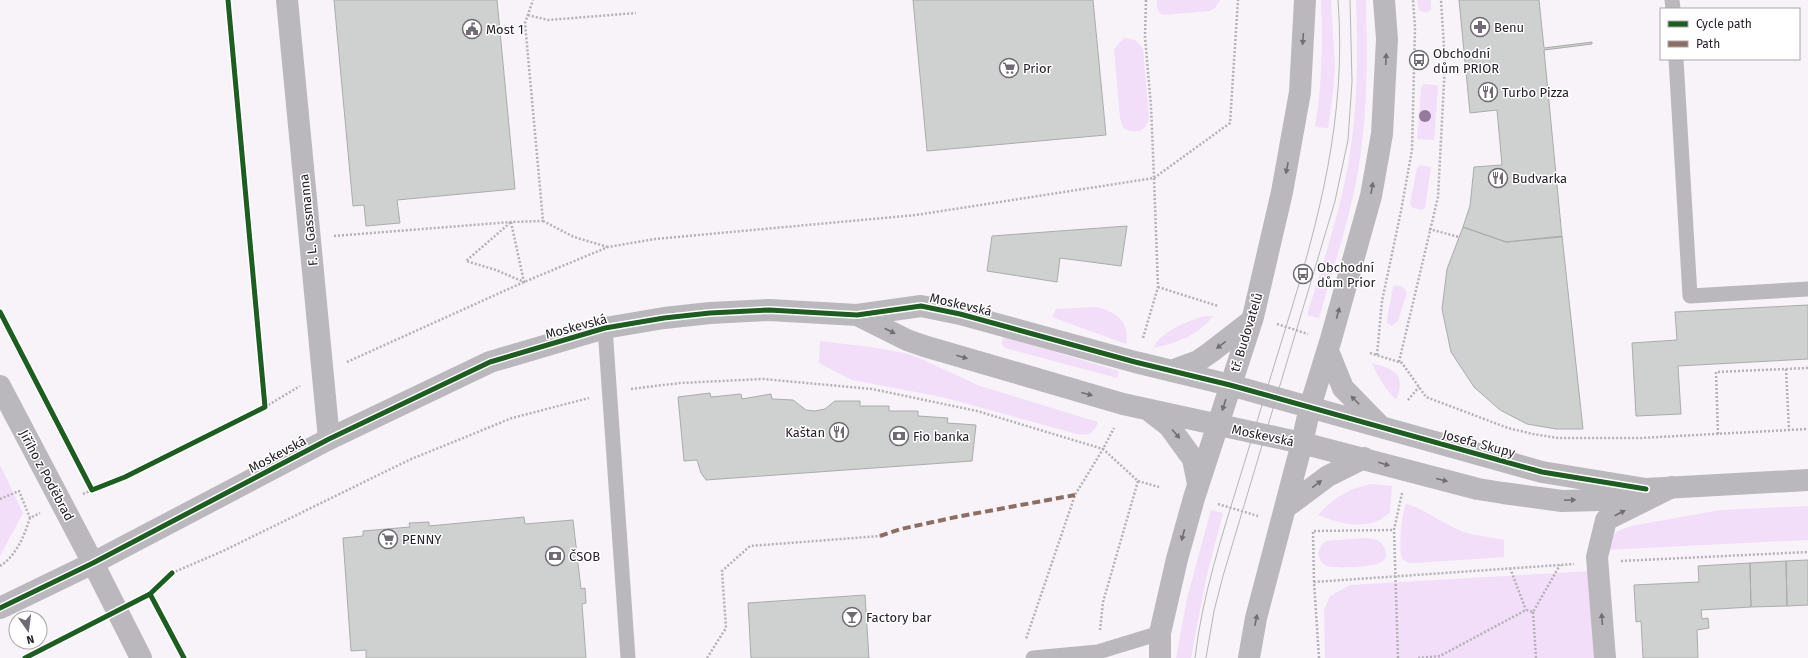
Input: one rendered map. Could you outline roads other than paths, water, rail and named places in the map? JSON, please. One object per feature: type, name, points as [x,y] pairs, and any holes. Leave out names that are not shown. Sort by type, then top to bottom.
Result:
[{"type":"street","name":"F. L. Gassmanna","points":[[287,0],[308,229],[324,372],[329,439]]},
{"type":"street","name":"tř. Budovatelů","points":[[1160,658],[1160,633],[1177,559],[1198,485],[1251,321],[1282,192],[1300,92],[1304,0]]},
{"type":"street","points":[[1249,658],[1256,618],[1302,443],[1321,344],[1371,196],[1382,134],[1387,39],[1384,0]]},
{"type":"street","name":"Moskevská","points":[[0,608],[93,563],[329,439],[490,362],[605,328],[664,318],[768,310],[857,315],[920,306],[1004,325],[1171,371],[1230,384],[1310,407]]},
{"type":"street","name":"Moskevská","points":[[857,315],[907,340],[924,346],[1060,386],[1147,409],[1302,443]]},
{"type":"street","points":[[1171,371],[1198,361],[1251,321]]},
{"type":"street","points":[[1321,344],[1343,388],[1382,428]]},
{"type":"street","name":"Jiřího z Poděbrad","points":[[0,386],[141,658]]},
{"type":"street","name":"Josefa Skupy","points":[[1310,407],[1542,472],[1646,489]]},
{"type":"street","points":[[1147,409],[1169,426],[1194,459],[1198,485]]},
{"type":"street","name":"Josefa Skupy","points":[[1302,443],[1478,489],[1562,501],[1601,500],[1646,489],[1808,480]]},
{"type":"street","points":[[1285,508],[1328,476],[1364,458]]},
{"type":"street","points":[[1605,658],[1598,559],[1606,520],[1672,487]]},
{"type":"lane","points":[[1676,60],[1690,296],[1808,289]]},
{"type":"lane","points":[[605,328],[628,658]]},
{"type":"lane","points":[[1033,658],[1098,652],[1160,633]]},
{"type":"tram line","points":[[1195,658],[1202,612],[1213,566],[1309,249],[1328,168],[1338,85],[1340,43],[1338,0]]},
{"type":"tram line","points":[[1206,658],[1214,611],[1223,576],[1335,201],[1348,140],[1352,82],[1350,0]]},
{"type":"place","name":"Benu","points":[[1480,27]]},
{"type":"place","name":"Most 1","points":[[472,29]]},
{"type":"place","name":"Obchodní dům PRIOR","points":[[1419,60]]},
{"type":"place","name":"Prior","points":[[1009,68]]},
{"type":"place","name":"Turbo Pizza","points":[[1488,92]]},
{"type":"place","name":"Budvarka","points":[[1498,178]]},
{"type":"place","name":"Obchodní dům Prior","points":[[1303,274]]},
{"type":"place","name":"Kaštan","points":[[839,432]]},
{"type":"place","name":"Fio banka","points":[[899,436]]},
{"type":"place","name":"PENNY","points":[[388,539]]},
{"type":"place","name":"ČSOB","points":[[555,556]]},
{"type":"place","name":"Factory bar","points":[[852,617]]}]
